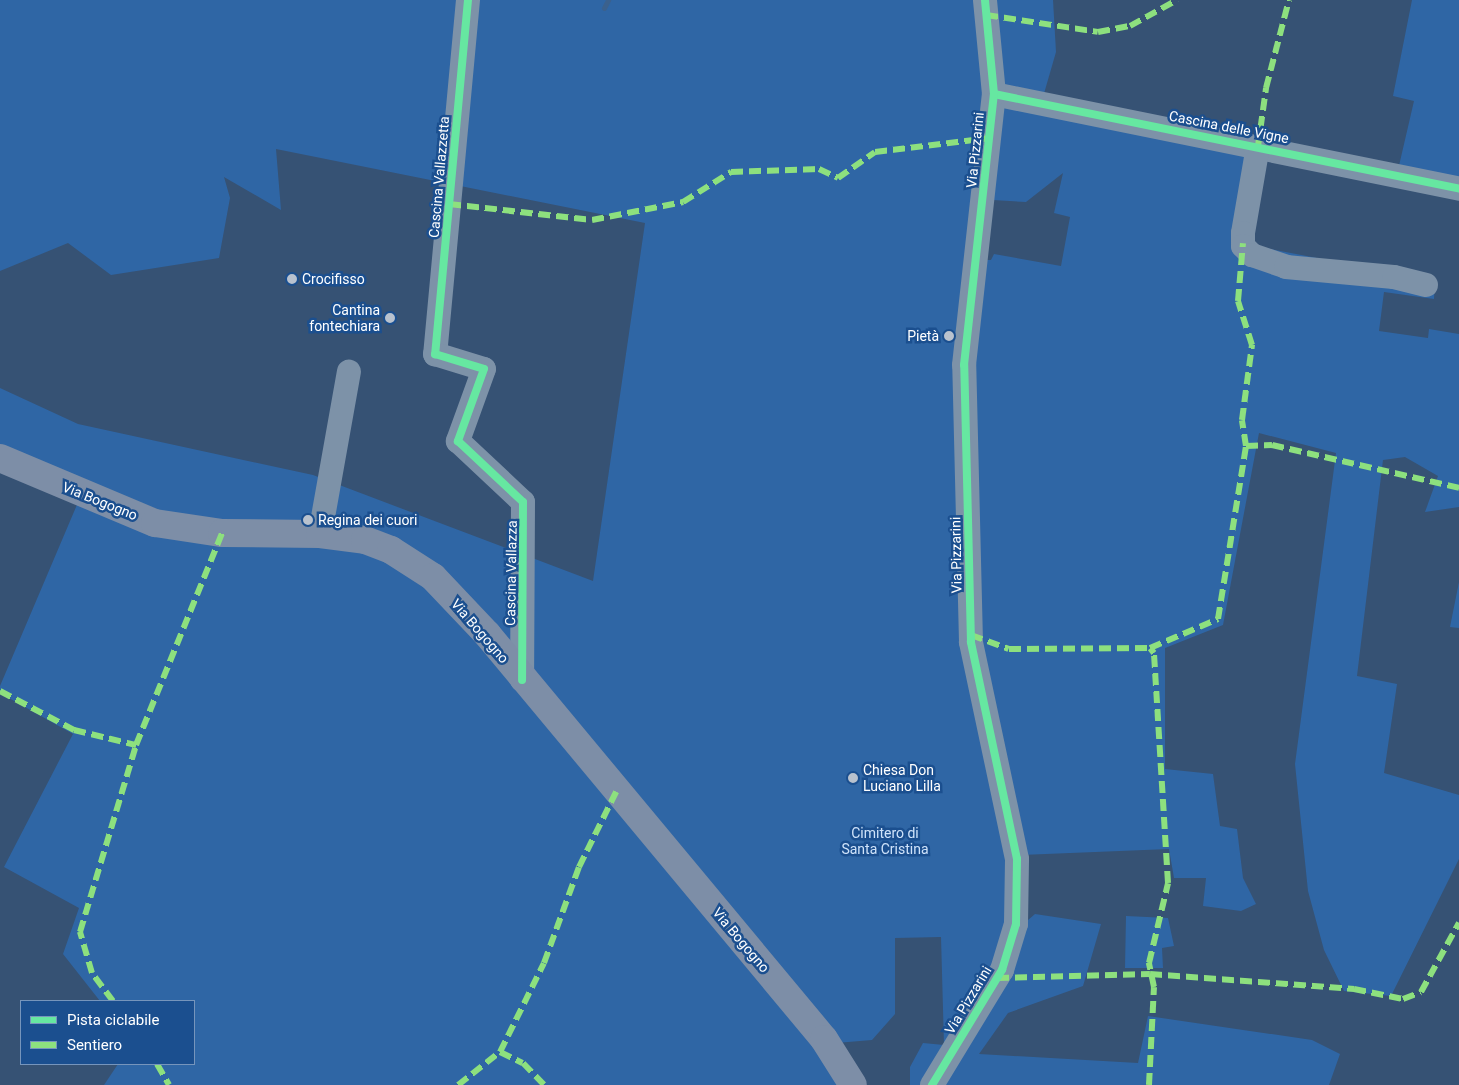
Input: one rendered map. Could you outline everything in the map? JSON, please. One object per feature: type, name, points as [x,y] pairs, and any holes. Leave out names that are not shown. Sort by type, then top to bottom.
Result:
[{"type":"main road","name":"Via Bogogno","points":[[0,458],[154,523],[222,533],[320,534],[365,540],[391,550],[433,577],[824,1039],[854,1085]]},
{"type":"street","name":"Cascina Vallazzetta","points":[[436,355],[468,0]]},
{"type":"street","name":"Via Pizzarini","points":[[932,1085],[1002,970],[1016,924],[1017,859],[971,642],[964,365],[994,94],[985,0]]},
{"type":"street","name":"Cascina delle Vigne","points":[[994,94],[1258,146],[1459,189]]},
{"type":"street","points":[[1258,146],[1243,233],[1243,246],[1252,255],[1286,267],[1394,277],[1426,285]]},
{"type":"street","name":"Cascina Vallazza","points":[[436,355],[484,369],[458,441],[523,502],[522,680]]},
{"type":"street","points":[[320,534],[348,372]]},
{"type":"green space","name":"Cimitero di Santa Cristina","points":[[0,0],[975,0],[990,94],[973,246],[968,643],[1004,810],[1010,925],[998,964],[926,1085],[910,1085],[910,1067],[923,1043],[944,1045],[941,937],[895,938],[895,1014],[872,1040],[836,1043],[434,569],[288,525],[172,515],[0,448],[0,388],[78,424],[313,475],[593,581],[645,223],[276,149],[281,210],[224,177],[230,198],[219,258],[111,275],[68,243],[0,271]]},
{"type":"green space","points":[[991,0],[1053,0],[1056,52],[1043,97],[1000,88]]},
{"type":"green space","points":[[1412,0],[1459,0],[1459,183],[1398,170],[1414,101],[1393,96]]},
{"type":"green space","points":[[1001,102],[1251,150],[1250,245],[1435,281],[1434,299],[1384,292],[1379,331],[1428,338],[1429,329],[1459,334],[1459,507],[1425,512],[1438,476],[1405,457],[1383,460],[1357,676],[1397,684],[1384,773],[1459,795],[1459,859],[1391,996],[1344,991],[1324,950],[1308,891],[1295,764],[1336,453],[1259,433],[1223,625],[1165,648],[1165,769],[1213,774],[1220,826],[1237,829],[1243,878],[1256,904],[1241,911],[1203,906],[1206,878],[1174,878],[1169,849],[1021,855],[977,657],[972,367],[983,260],[991,260],[994,254],[1061,266],[1070,217],[1054,213],[1063,173],[1026,202],[993,200]]},
{"type":"green space","points":[[79,500],[370,551],[429,585],[808,1038],[840,1085],[104,1085],[117,1065],[195,1065],[195,1000],[99,1000],[63,954],[79,908],[4,867],[73,734],[0,693],[0,686]]},
{"type":"green space","points":[[1459,582],[1459,628],[1450,627]]},
{"type":"green space","points":[[1035,914],[1101,924],[1083,986],[1008,1013],[979,1054],[1138,1063],[1148,1016],[1312,1040],[1340,1054],[1329,1085],[937,1085],[1020,927]]},
{"type":"green space","points":[[1126,916],[1168,918],[1174,946],[1162,948],[1163,968],[1125,968]]},
{"type":"waterway","points":[[604,8],[608,0]]},
{"type":"marked path","points":[[986,15],[1098,32],[1130,26],[1177,0]]},
{"type":"marked path","points":[[1258,146],[1266,88],[1289,0]]},
{"type":"marked path","points":[[449,204],[592,220],[683,202],[731,172],[819,169],[838,178],[875,152],[990,138]]},
{"type":"marked path","points":[[1149,1085],[1154,987],[1149,963],[1168,883],[1154,653],[1150,648],[1218,619],[1246,446],[1242,420],[1252,345],[1238,301],[1243,243]]},
{"type":"marked path","points":[[1246,446],[1272,445],[1459,488]]},
{"type":"marked path","points":[[0,691],[74,730],[136,745],[222,533]]},
{"type":"marked path","points":[[971,635],[1009,649],[1150,648]]},
{"type":"marked path","points":[[112,1000],[92,973],[80,932],[136,745]]},
{"type":"marked path","points":[[458,1085],[500,1052],[544,963],[579,867],[616,792]]},
{"type":"marked path","points":[[997,978],[1150,974],[1354,989],[1403,999],[1421,992],[1459,923]]},
{"type":"marked path","points":[[500,1052],[523,1063],[544,1085]]},
{"type":"marked path","points":[[158,1065],[169,1085]]},
{"type":"cycle path","points":[[468,0],[435,354],[484,369],[458,441],[523,502],[522,680]]},
{"type":"cycle path","points":[[932,1085],[1002,970],[1016,924],[1017,859],[971,642],[964,365],[994,94],[985,0]]},
{"type":"cycle path","points":[[994,94],[1459,189]]},
{"type":"place","name":"Crocifisso","points":[[292,279]]},
{"type":"place","name":"Cantina fontechiara","points":[[390,318]]},
{"type":"place","name":"Pietà","points":[[949,336]]},
{"type":"place","name":"Regina dei cuori","points":[[308,520]]},
{"type":"place","name":"Chiesa Don Luciano Lilla","points":[[853,778]]}]
